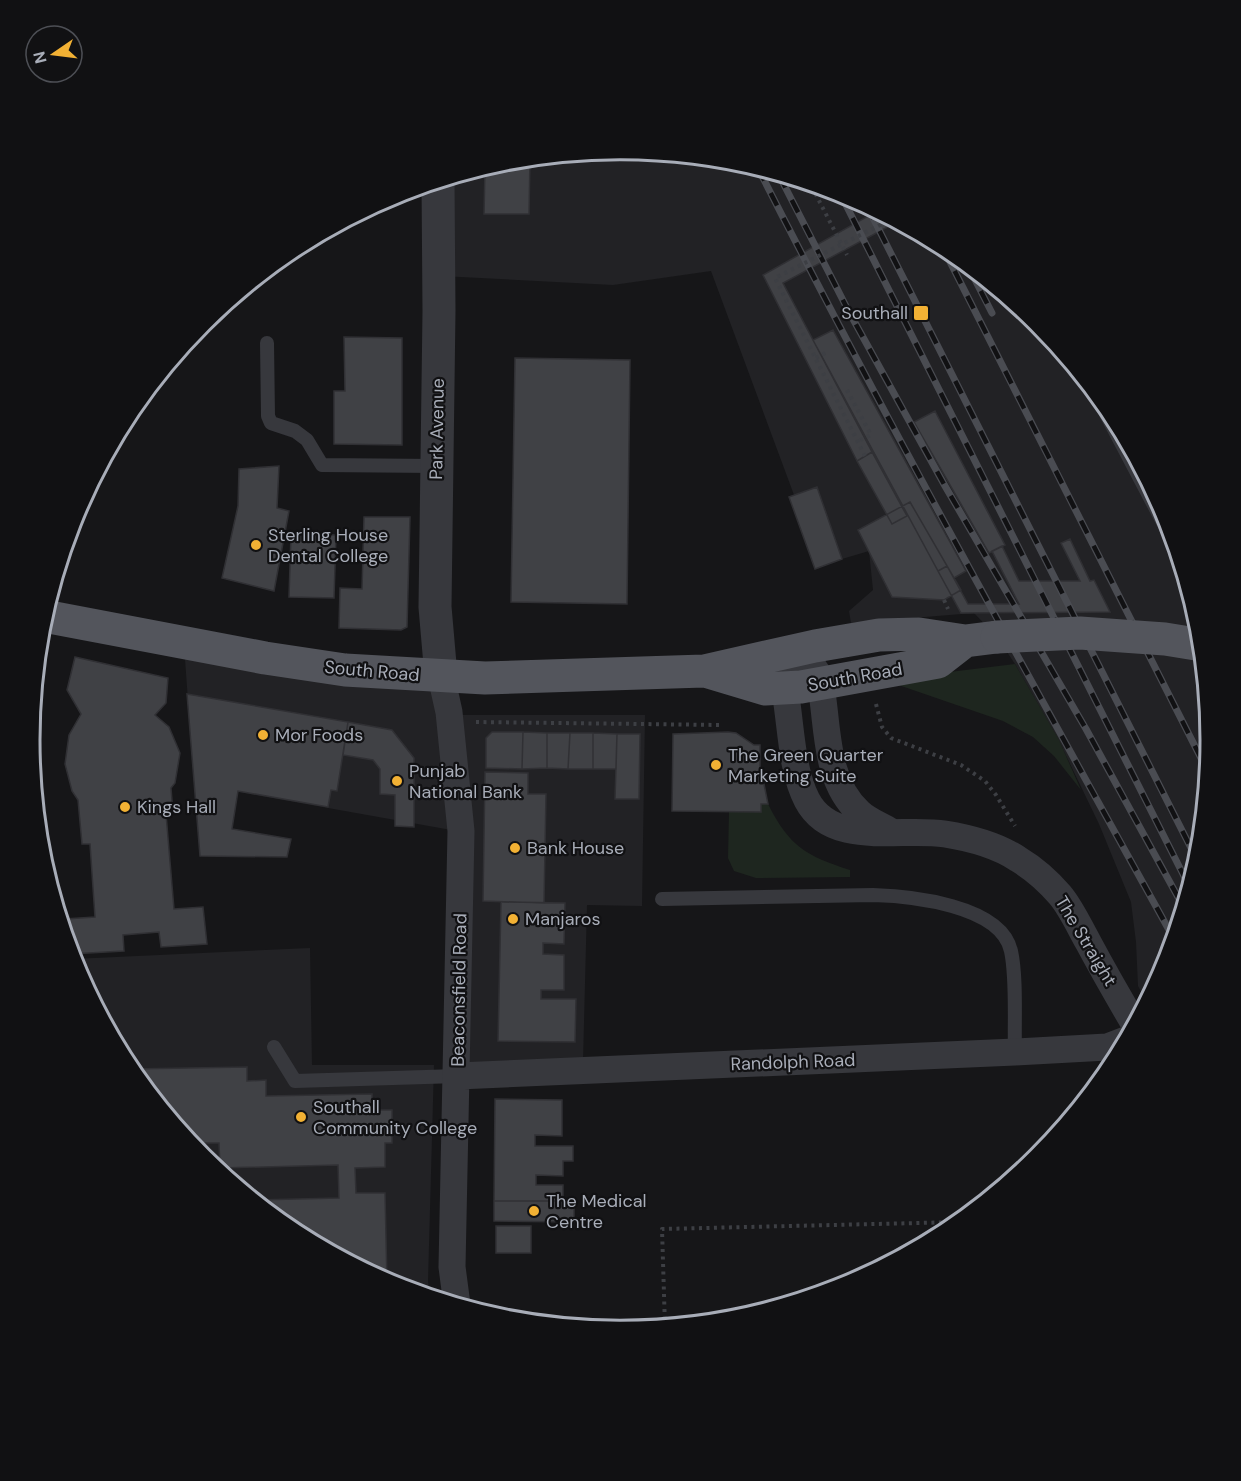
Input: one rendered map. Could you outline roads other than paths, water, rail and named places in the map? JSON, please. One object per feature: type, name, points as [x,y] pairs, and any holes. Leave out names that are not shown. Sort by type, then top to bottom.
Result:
[{"type":"main road","name":"South Road","points":[[54,618],[334,669],[398,674],[524,678],[704,671],[815,646],[879,635],[919,634],[981,639],[1080,633],[1165,639],[1192,643]]},
{"type":"main road","name":"South Road","points":[[704,671],[765,689],[780,688],[938,662],[981,639]]},
{"type":"street","name":"Park Avenue","points":[[438,190],[440,311],[435,607],[441,676]]},
{"type":"street","points":[[753,660],[802,661],[813,667],[821,683]]},
{"type":"street","name":"Beaconsfield Road","points":[[441,676],[451,723],[461,831],[458,1076],[452,1267],[456,1297]]},
{"type":"street","name":"The Straight","points":[[821,683],[832,765],[840,785],[859,812],[890,831]]},
{"type":"street","name":"The Straight","points":[[780,688],[786,697],[796,770],[806,798],[814,812],[833,825],[850,831],[944,834],[1002,849],[1037,872],[1059,894],[1070,909],[1130,1017]]},
{"type":"street","name":"Randolph Road","points":[[458,1076],[1015,1052],[1107,1047],[1115,1044]]},
{"type":"lane","points":[[267,343],[268,416],[271,423],[295,431],[307,440],[322,465],[436,466]]},
{"type":"lane","points":[[662,899],[905,896],[927,900],[986,920],[1001,933],[1011,949],[1015,1052]]},
{"type":"lane","points":[[274,1047],[295,1081],[458,1076]]},
{"type":"railway","points":[[763,178],[910,459],[1169,930]]},
{"type":"railway","points":[[784,184],[848,310],[945,486],[1086,729],[1179,898]]},
{"type":"railway","points":[[847,207],[1184,876]]},
{"type":"railway","points":[[873,218],[1190,847]]},
{"type":"railway","points":[[951,264],[1200,755]]},
{"type":"railway","points":[[976,282],[992,313]]},
{"type":"place","name":"Southall","points":[[921,313]]},
{"type":"place","name":"Sterling House Dental College","points":[[256,545]]},
{"type":"place","name":"Mor Foods","points":[[263,735]]},
{"type":"place","name":"The Green Quarter Marketing Suite","points":[[716,765]]},
{"type":"place","name":"Punjab National Bank","points":[[397,781]]},
{"type":"place","name":"Kings Hall","points":[[125,807]]},
{"type":"place","name":"Bank House","points":[[515,848]]},
{"type":"place","name":"Manjaros","points":[[513,919]]},
{"type":"place","name":"Southall Community College","points":[[301,1117]]},
{"type":"place","name":"The Medical Centre","points":[[534,1211]]}]
